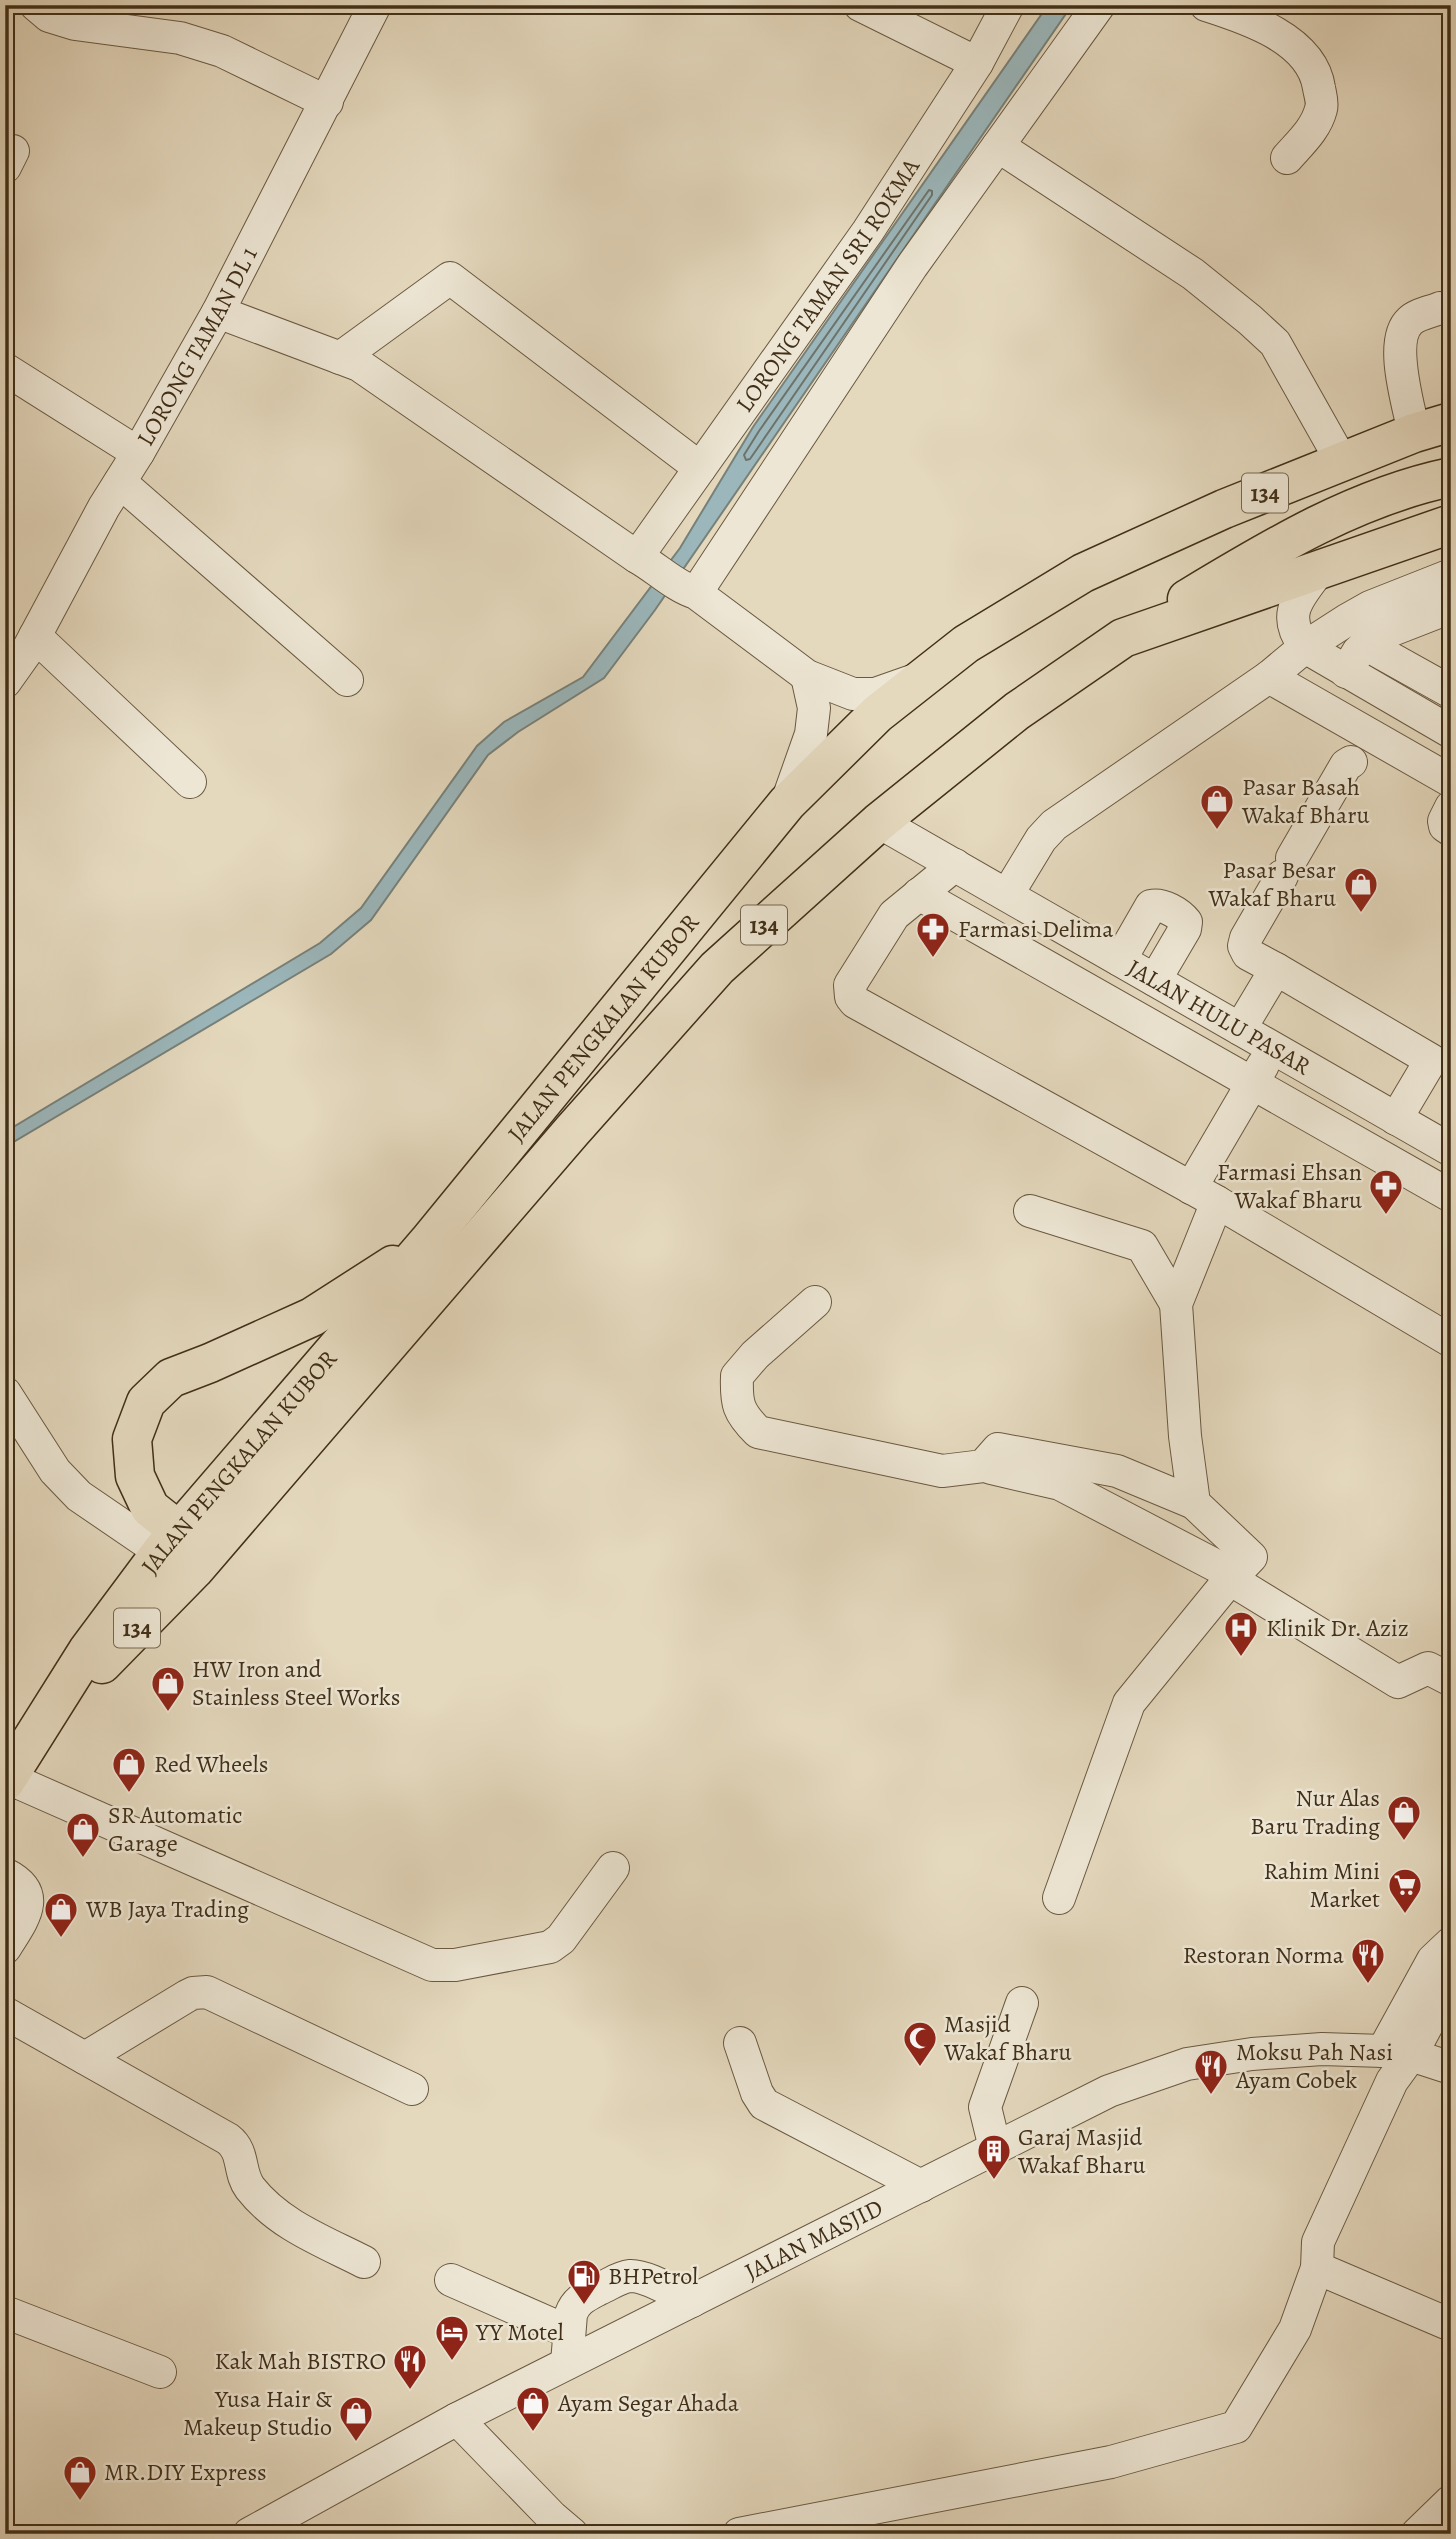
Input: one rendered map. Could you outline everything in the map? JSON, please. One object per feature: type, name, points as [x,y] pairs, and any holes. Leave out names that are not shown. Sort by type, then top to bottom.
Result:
[{"type":"main road","name":"JALAN PENGKALAN KUBOR","points":[[44,1723],[88,1650],[170,1541],[428,1242],[787,803],[877,714],[966,644],[1083,573],[1224,509],[1414,433],[1451,422]]},
{"type":"main road","name":"JALAN PENGKALAN KUBOR","points":[[1083,573],[1451,446]]},
{"type":"main road","name":"JALAN PENGKALAN KUBOR","points":[[44,1723],[194,1570],[716,968],[878,822],[1017,711],[1123,638],[1314,527],[1394,493],[1451,477]]},
{"type":"main road","name":"JALAN PENGKALAN KUBOR","points":[[1123,638],[1451,524]]},
{"type":"main road","points":[[229,1530],[170,1541],[135,1476],[132,1439],[146,1402],[171,1378],[312,1317],[428,1242]]},
{"type":"main road","points":[[6,1780],[44,1723]]},
{"type":"street","points":[[36,5],[49,16],[75,24],[180,38],[222,51],[327,103]]},
{"type":"street","name":"LORONG TAMAN DL 1","points":[[7,675],[35,636],[104,507],[218,312],[375,5]]},
{"type":"street","points":[[860,5],[976,64]]},
{"type":"street","name":"LORONG TAMAN SRI ROKMA","points":[[645,561],[700,468],[868,232],[976,64],[1008,5]]},
{"type":"street","points":[[692,592],[912,266],[1099,5]]},
{"type":"street","points":[[1206,5],[1251,19],[1298,48],[1317,75],[1322,106],[1314,127],[1287,158]]},
{"type":"street","points":[[999,146],[1193,274],[1258,327],[1275,343],[1342,462]]},
{"type":"street","points":[[340,358],[450,278],[700,468]]},
{"type":"street","points":[[1414,433],[1399,354],[1401,331],[1412,318],[1440,308]]},
{"type":"street","points":[[218,312],[359,365],[692,592],[807,676],[853,694],[875,694],[921,678]]},
{"type":"street","points":[[5,369],[138,453]]},
{"type":"street","points":[[120,482],[347,680]]},
{"type":"street","points":[[1320,569],[1297,600],[1293,612],[1293,625],[1305,648],[1451,732]]},
{"type":"street","points":[[1007,895],[1041,839],[1054,825],[1269,677],[1305,648],[1370,607],[1451,575]]},
{"type":"street","points":[[1346,672],[1365,644],[1374,637],[1451,607]]},
{"type":"street","points":[[35,636],[190,782]]},
{"type":"street","points":[[1365,644],[1451,692]]},
{"type":"street","points":[[787,803],[811,734],[814,708],[807,676]]},
{"type":"street","points":[[1269,677],[1451,781]]},
{"type":"street","points":[[1351,762],[1346,765],[1246,938],[1244,946],[1248,954],[1441,1066],[1396,1119]]},
{"type":"street","points":[[1451,807],[1444,823],[1451,830]]},
{"type":"street","name":"JALAN HULU PASAR","points":[[878,822],[1451,1150]]},
{"type":"street","points":[[956,866],[894,915],[853,980],[850,991],[855,1002],[1204,1195],[1451,1341]]},
{"type":"street","points":[[919,894],[1451,1196]]},
{"type":"street","points":[[1120,960],[1151,906],[1160,905],[1182,917],[1186,922],[1185,929],[1155,981]]},
{"type":"street","points":[[1240,1029],[1276,970]]},
{"type":"street","points":[[1194,1503],[1185,1436],[1176,1304],[1204,1195],[1252,1084],[1273,1048]]},
{"type":"street","points":[[1030,1211],[1142,1246],[1176,1304]]},
{"type":"street","points":[[815,1302],[755,1355],[737,1376],[736,1401],[744,1418],[758,1432],[942,1471],[983,1466],[1059,1484],[1232,1577],[1398,1682],[1428,1668],[1451,1681]]},
{"type":"street","points":[[5,1393],[55,1471],[79,1496],[170,1541]]},
{"type":"street","points":[[983,1466],[998,1449],[1118,1471],[1194,1503],[1251,1558],[1232,1577],[1129,1703],[1059,1898]]},
{"type":"street","points":[[6,1780],[432,1965],[455,1965],[550,1947],[561,1939],[613,1868]]},
{"type":"street","points":[[5,1874],[23,1886],[28,1907],[5,1948]]},
{"type":"street","points":[[739,2534],[1111,2462],[1236,2427],[1292,2336],[1317,2268],[1318,2242],[1392,2081],[1397,2053],[1433,1960],[1451,1943]]},
{"type":"street","points":[[1397,2053],[1451,1980]]},
{"type":"street","points":[[85,2058],[187,1996],[207,1992],[412,2089]]},
{"type":"street","points":[[995,2148],[985,2107],[1022,2003]]},
{"type":"street","points":[[5,2013],[233,2143],[240,2152],[248,2185],[278,2218],[364,2262]]},
{"type":"street","points":[[740,2043],[757,2093],[764,2104],[921,2186]]},
{"type":"street","name":"JALAN MASJID","points":[[249,2534],[457,2419],[1109,2091],[1187,2064],[1252,2054],[1310,2050],[1397,2053],[1451,2067]]},
{"type":"street","points":[[1317,2268],[1451,2325]]},
{"type":"street","points":[[567,2363],[571,2314],[579,2301],[627,2277],[640,2277],[691,2301]]},
{"type":"street","points":[[451,2280],[569,2332]]},
{"type":"street","points":[[5,2312],[160,2372]]},
{"type":"street","points":[[457,2419],[552,2517],[572,2534]]},
{"type":"street","points":[[1417,2534],[1451,2501]]},
{"type":"water","points":[[1048,5],[1072,5],[655,610],[604,678],[518,732],[488,755],[371,920],[331,954],[5,1147],[5,1132],[320,943],[361,908],[477,746],[504,722],[583,677],[680,548],[753,427]]},
{"type":"place","name":"Pasar Basah Wakaf Bharu","points":[[1217,831]]},
{"type":"place","name":"Pasar Besar Wakaf Bharu","points":[[1361,914]]},
{"type":"place","name":"Farmasi Delima","points":[[933,959]]},
{"type":"place","name":"Farmasi Ehsan Wakaf Bharu","points":[[1386,1216]]},
{"type":"place","name":"Klinik Dr. Aziz","points":[[1241,1658]]},
{"type":"place","name":"HW Iron and Stainless Steel Works","points":[[168,1713]]},
{"type":"place","name":"Red Wheels","points":[[129,1794]]},
{"type":"place","name":"Nur Alas Baru Trading","points":[[1404,1842]]},
{"type":"place","name":"SR Automatic Garage","points":[[83,1859]]},
{"type":"place","name":"Rahim Mini Market","points":[[1405,1915]]},
{"type":"place","name":"WB Jaya Trading","points":[[61,1939]]},
{"type":"place","name":"Restoran Norma","points":[[1368,1985]]},
{"type":"place","name":"Masjid Wakaf Bharu","points":[[920,2068]]},
{"type":"place","name":"Moksu Pah Nasi Ayam Cobek","points":[[1211,2096]]},
{"type":"place","name":"Garaj Masjid Wakaf Bharu","points":[[994,2181]]},
{"type":"place","name":"BHPetrol","points":[[584,2306]]},
{"type":"place","name":"YY Motel","points":[[452,2362]]},
{"type":"place","name":"Kak Mah BISTRO","points":[[410,2391]]},
{"type":"place","name":"Ayam Segar Ahada","points":[[533,2433]]},
{"type":"place","name":"Yusa Hair & Makeup Studio","points":[[356,2443]]},
{"type":"place","name":"MR.DIY Express","points":[[80,2502]]}]
